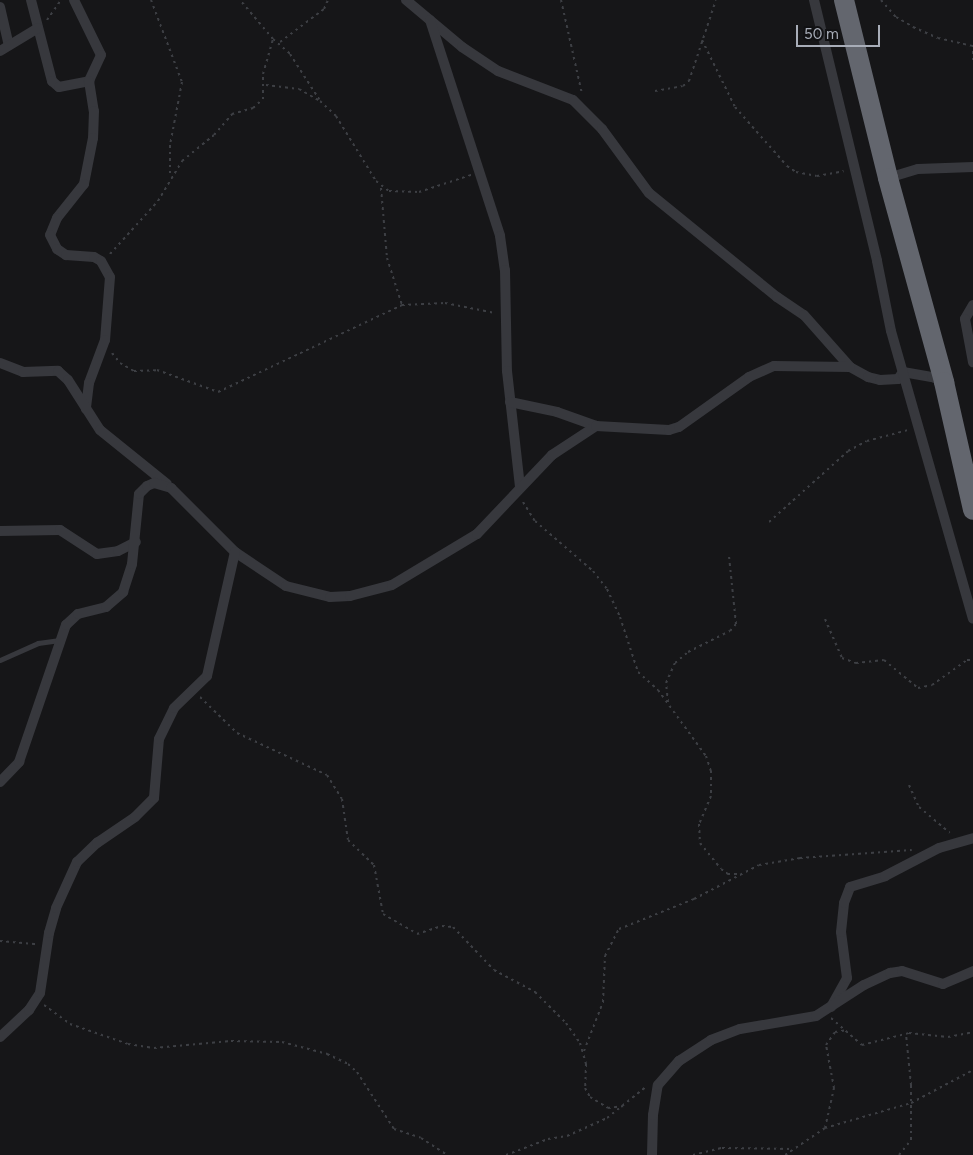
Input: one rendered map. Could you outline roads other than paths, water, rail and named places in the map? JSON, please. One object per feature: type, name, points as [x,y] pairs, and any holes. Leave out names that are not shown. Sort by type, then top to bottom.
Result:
[{"type":"highway","points":[[844,0],[888,178],[944,382],[973,510]]},
{"type":"street","points":[[31,0],[47,69],[56,85],[64,86],[89,81]]},
{"type":"street","points":[[74,0],[100,50],[100,60],[89,81],[94,120],[90,163],[84,184],[57,218],[50,235],[57,249],[66,255],[94,257],[106,266],[110,277],[105,340],[91,377],[86,409]]},
{"type":"street","points":[[406,0],[462,47],[498,72],[573,100],[587,113],[649,193],[777,297],[804,315],[850,367],[868,377],[880,380],[898,379],[903,372]]},
{"type":"street","points":[[814,0],[916,424],[973,619]]},
{"type":"street","points":[[0,7],[5,48],[38,28]]},
{"type":"street","points":[[430,19],[500,236],[505,270],[505,315],[517,489]]},
{"type":"street","points":[[888,178],[918,169],[973,167]]},
{"type":"street","points":[[973,304],[966,319],[966,328],[973,362]]},
{"type":"street","points":[[0,363],[22,372],[58,371],[68,380],[100,430],[171,488],[235,552],[286,586],[330,597],[350,596],[392,585],[477,534],[517,489],[552,455],[596,426]]},
{"type":"street","points":[[510,402],[551,411],[596,426],[669,430],[680,427],[749,377],[774,366],[850,367]]},
{"type":"street","points":[[903,372],[932,376],[944,382]]},
{"type":"street","points":[[0,782],[19,762],[61,640],[72,618],[106,607],[123,592],[136,542],[140,494],[154,483],[171,488]]},
{"type":"street","points":[[0,531],[60,530],[97,554],[118,551],[136,542]]},
{"type":"street","points":[[0,1037],[37,998],[56,908],[77,862],[154,798],[158,739],[174,708],[207,676],[235,552]]},
{"type":"street","points":[[827,1010],[847,978],[841,932],[844,903],[850,887],[885,876],[939,848],[969,839]]},
{"type":"street","points":[[652,1155],[656,1094],[666,1072],[692,1051],[723,1034],[775,1022],[807,1020],[827,1010],[864,985],[890,973],[902,971],[943,984],[973,971]]},
{"type":"lane","points":[[0,660],[38,642],[61,640]]}]
